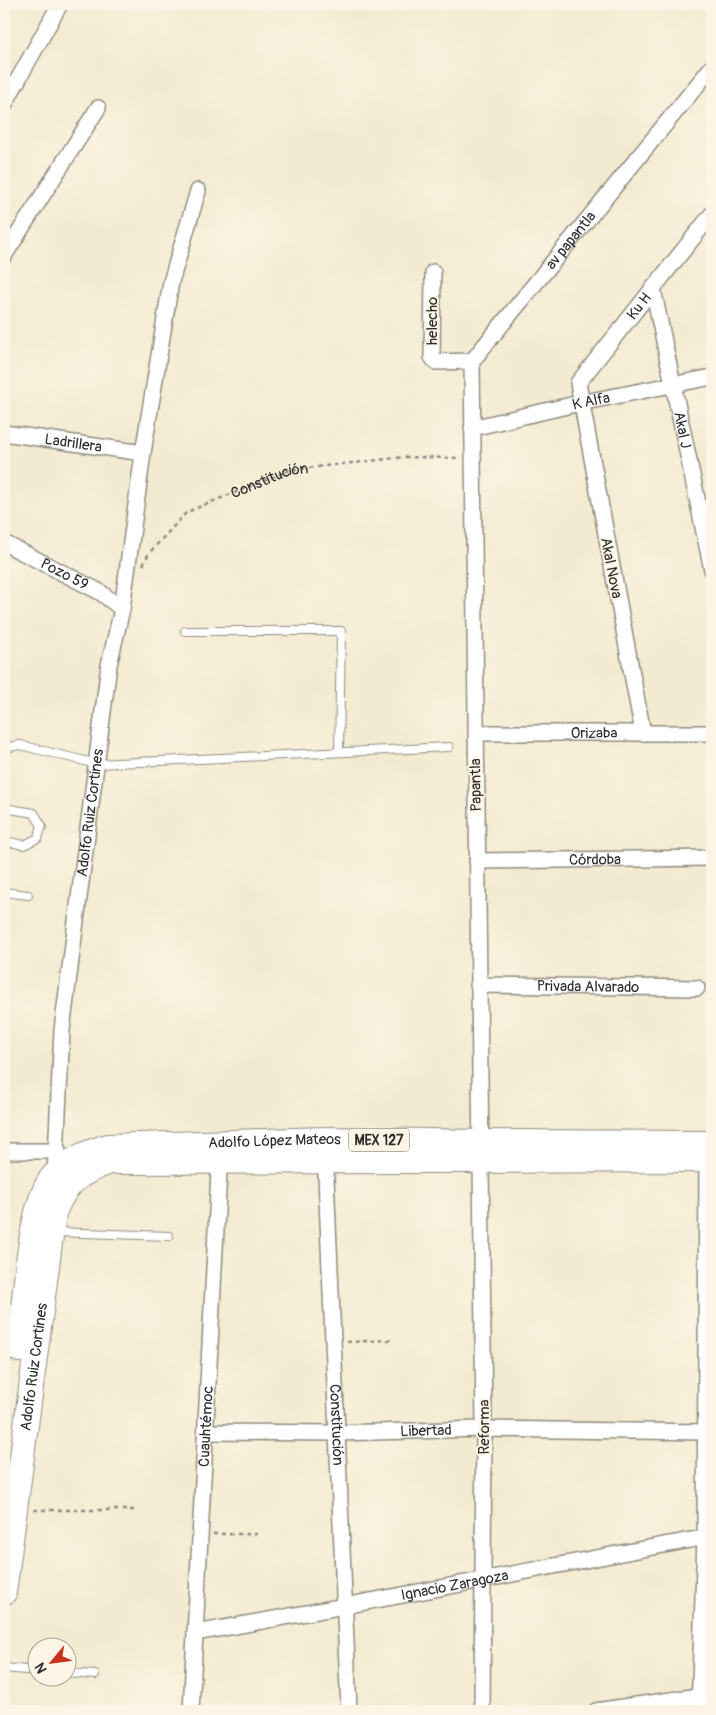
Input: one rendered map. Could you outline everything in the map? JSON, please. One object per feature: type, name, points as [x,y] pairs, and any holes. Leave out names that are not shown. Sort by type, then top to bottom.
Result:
[{"type":"main road","name":"Adolfo López Mateos","points":[[58,1184],[110,1162],[220,1152],[325,1150],[711,1155]]},
{"type":"main road","name":"Adolfo Ruiz Cortines","points":[[4,1471],[34,1224],[45,1187],[58,1184],[4,1593]]},
{"type":"street","points":[[4,105],[60,4]]},
{"type":"street","name":"av papantla","points":[[472,361],[712,70]]},
{"type":"street","points":[[4,256],[98,108]]},
{"type":"street","name":"Adolfo Ruiz Cortines","points":[[58,1184],[62,1030],[110,665],[122,609],[143,453],[171,282],[198,191]]},
{"type":"street","name":"Ku H","points":[[580,403],[578,383],[712,214]]},
{"type":"street","name":"helecho","points":[[433,272],[432,357],[436,362],[472,361]]},
{"type":"street","name":"Akal J","points":[[653,289],[712,570]]},
{"type":"street","points":[[472,361],[472,428]]},
{"type":"street","name":"K Alfa","points":[[472,428],[580,403],[712,377]]},
{"type":"street","name":"Akal Nova","points":[[580,403],[643,733]]},
{"type":"street","name":"Papantla","points":[[472,428],[480,1152]]},
{"type":"street","name":"Ladrillera","points":[[4,433],[143,453]]},
{"type":"street","name":"Pozo 59","points":[[4,543],[100,592],[122,609]]},
{"type":"street","name":"Orizaba","points":[[476,733],[712,733]]},
{"type":"street","name":"Córdoba","points":[[477,861],[712,858]]},
{"type":"street","name":"Privada Alvarado","points":[[478,985],[697,988]]},
{"type":"street","name":"Constitución","points":[[325,1150],[349,1711]]},
{"type":"street","points":[[4,1151],[58,1151]]},
{"type":"street","name":"Cuauhtémoc","points":[[191,1711],[202,1534],[220,1152]]},
{"type":"street","name":"Reforma","points":[[480,1152],[484,1429],[482,1711]]},
{"type":"street","points":[[596,1711],[704,1701],[709,1537],[706,1432],[711,1155]]},
{"type":"street","name":"Libertad","points":[[206,1432],[337,1433],[484,1429],[706,1432]]},
{"type":"street","name":"Ignacio Zaragoza","points":[[195,1633],[344,1607],[482,1578],[709,1537]]},
{"type":"lane","points":[[185,631],[341,631],[339,752]]},
{"type":"lane","points":[[4,748],[20,745],[97,764],[449,747]]},
{"type":"lane","points":[[4,808],[34,813],[42,826],[38,838],[24,845],[4,841]]},
{"type":"lane","points":[[4,892],[28,895]]},
{"type":"lane","points":[[51,1232],[169,1236]]},
{"type":"lane","points":[[4,1668],[28,1670]]},
{"type":"lane","points":[[78,1674],[95,1675]]},
{"type":"path","name":"Constitución","points":[[141,570],[148,554],[188,512],[290,470],[405,457],[473,459]]},
{"type":"path","points":[[333,1342],[391,1340]]},
{"type":"path","points":[[14,1510],[136,1510]]},
{"type":"path","points":[[202,1534],[261,1534]]}]
